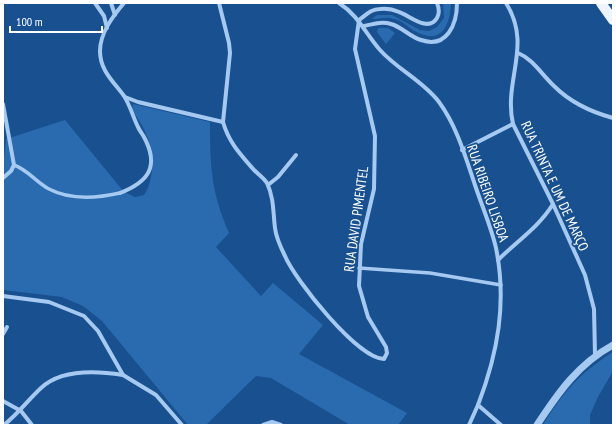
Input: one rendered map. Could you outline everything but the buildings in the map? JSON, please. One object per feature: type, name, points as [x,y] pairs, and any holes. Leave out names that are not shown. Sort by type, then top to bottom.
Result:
[{"type":"main road","points":[[601,3],[613,20]]},
{"type":"street","points":[[95,3],[104,16],[107,28]]},
{"type":"street","points":[[111,3],[115,15]]},
{"type":"street","points":[[14,165],[31,174],[49,189],[61,194],[94,197],[120,193],[134,188],[144,180],[150,163],[144,137],[138,128],[125,97],[107,76],[101,58],[101,42],[107,28],[124,3]]},
{"type":"street","name":"RUA DAVID PIMENTEL","points":[[219,3],[230,53],[223,122],[231,142],[238,153],[266,181],[268,185],[274,203],[277,234],[284,256],[296,276],[318,304],[366,353],[374,357],[384,359],[387,353],[386,347],[372,326],[361,297],[359,268],[361,244],[374,189],[375,136],[355,49],[359,20]]},
{"type":"street","name":"RUA RIBEIRO LISBOA","points":[[339,3],[359,20],[380,50],[414,77],[438,101],[449,119],[462,150],[490,230],[498,260],[502,315],[494,352],[478,404],[469,425]]},
{"type":"street","points":[[359,20],[374,10],[385,9],[403,13],[421,23],[429,24],[434,22],[439,13],[437,3]]},
{"type":"street","points":[[364,26],[380,23],[392,24],[421,40],[438,40],[452,30],[456,20],[457,3]]},
{"type":"street","name":"RUA TRINTA E UM DE MARÇO","points":[[506,3],[515,20],[519,42],[512,90],[511,115],[513,124],[553,204],[590,291],[594,309],[595,355]]},
{"type":"street","points":[[518,53],[527,58],[570,100],[600,114],[613,118]]},
{"type":"street","points":[[125,97],[138,102],[223,122]]},
{"type":"street","points":[[3,104],[14,165],[12,170],[5,177]]},
{"type":"street","points":[[462,150],[513,124]]},
{"type":"street","points":[[268,185],[278,177],[296,155]]},
{"type":"street","points":[[498,260],[517,241],[539,224],[553,204]]},
{"type":"street","points":[[359,268],[430,273],[501,285]]},
{"type":"street","points":[[3,296],[49,302],[84,316],[98,331],[123,375]]},
{"type":"street","points":[[3,334],[7,327]]},
{"type":"street","points":[[536,425],[554,399],[576,373],[595,355],[613,345]]},
{"type":"street","points":[[4,425],[21,411],[42,386],[62,377],[105,372],[123,375],[156,395],[182,425]]},
{"type":"street","points":[[3,401],[21,411],[32,425]]},
{"type":"street","points":[[478,404],[500,425]]},
{"type":"street","points":[[263,425],[272,422],[281,425]]},
{"type":"shaded area","points":[[443,3],[451,3],[449,17],[445,29],[436,35],[429,36],[421,34],[398,20],[391,18],[372,19],[377,15],[392,15],[420,30],[429,31],[437,27],[444,18]]},
{"type":"shaded area","points":[[378,28],[388,28],[395,33],[386,44],[377,32]]},
{"type":"shaded area","points":[[133,104],[210,122],[211,166],[215,191],[218,205],[229,233],[216,247],[261,296],[273,283],[323,325],[299,354],[407,413],[398,425],[350,425],[271,378],[256,376],[206,425],[188,425],[102,321],[83,306],[62,297],[3,290],[3,169],[6,139],[65,120],[124,192],[135,197],[144,195],[148,188],[152,173],[152,157],[149,141],[145,131],[132,109]]},
{"type":"shaded area","points":[[613,352],[613,371],[598,397],[590,415],[590,425],[543,425],[558,402],[573,384],[601,360]]}]
